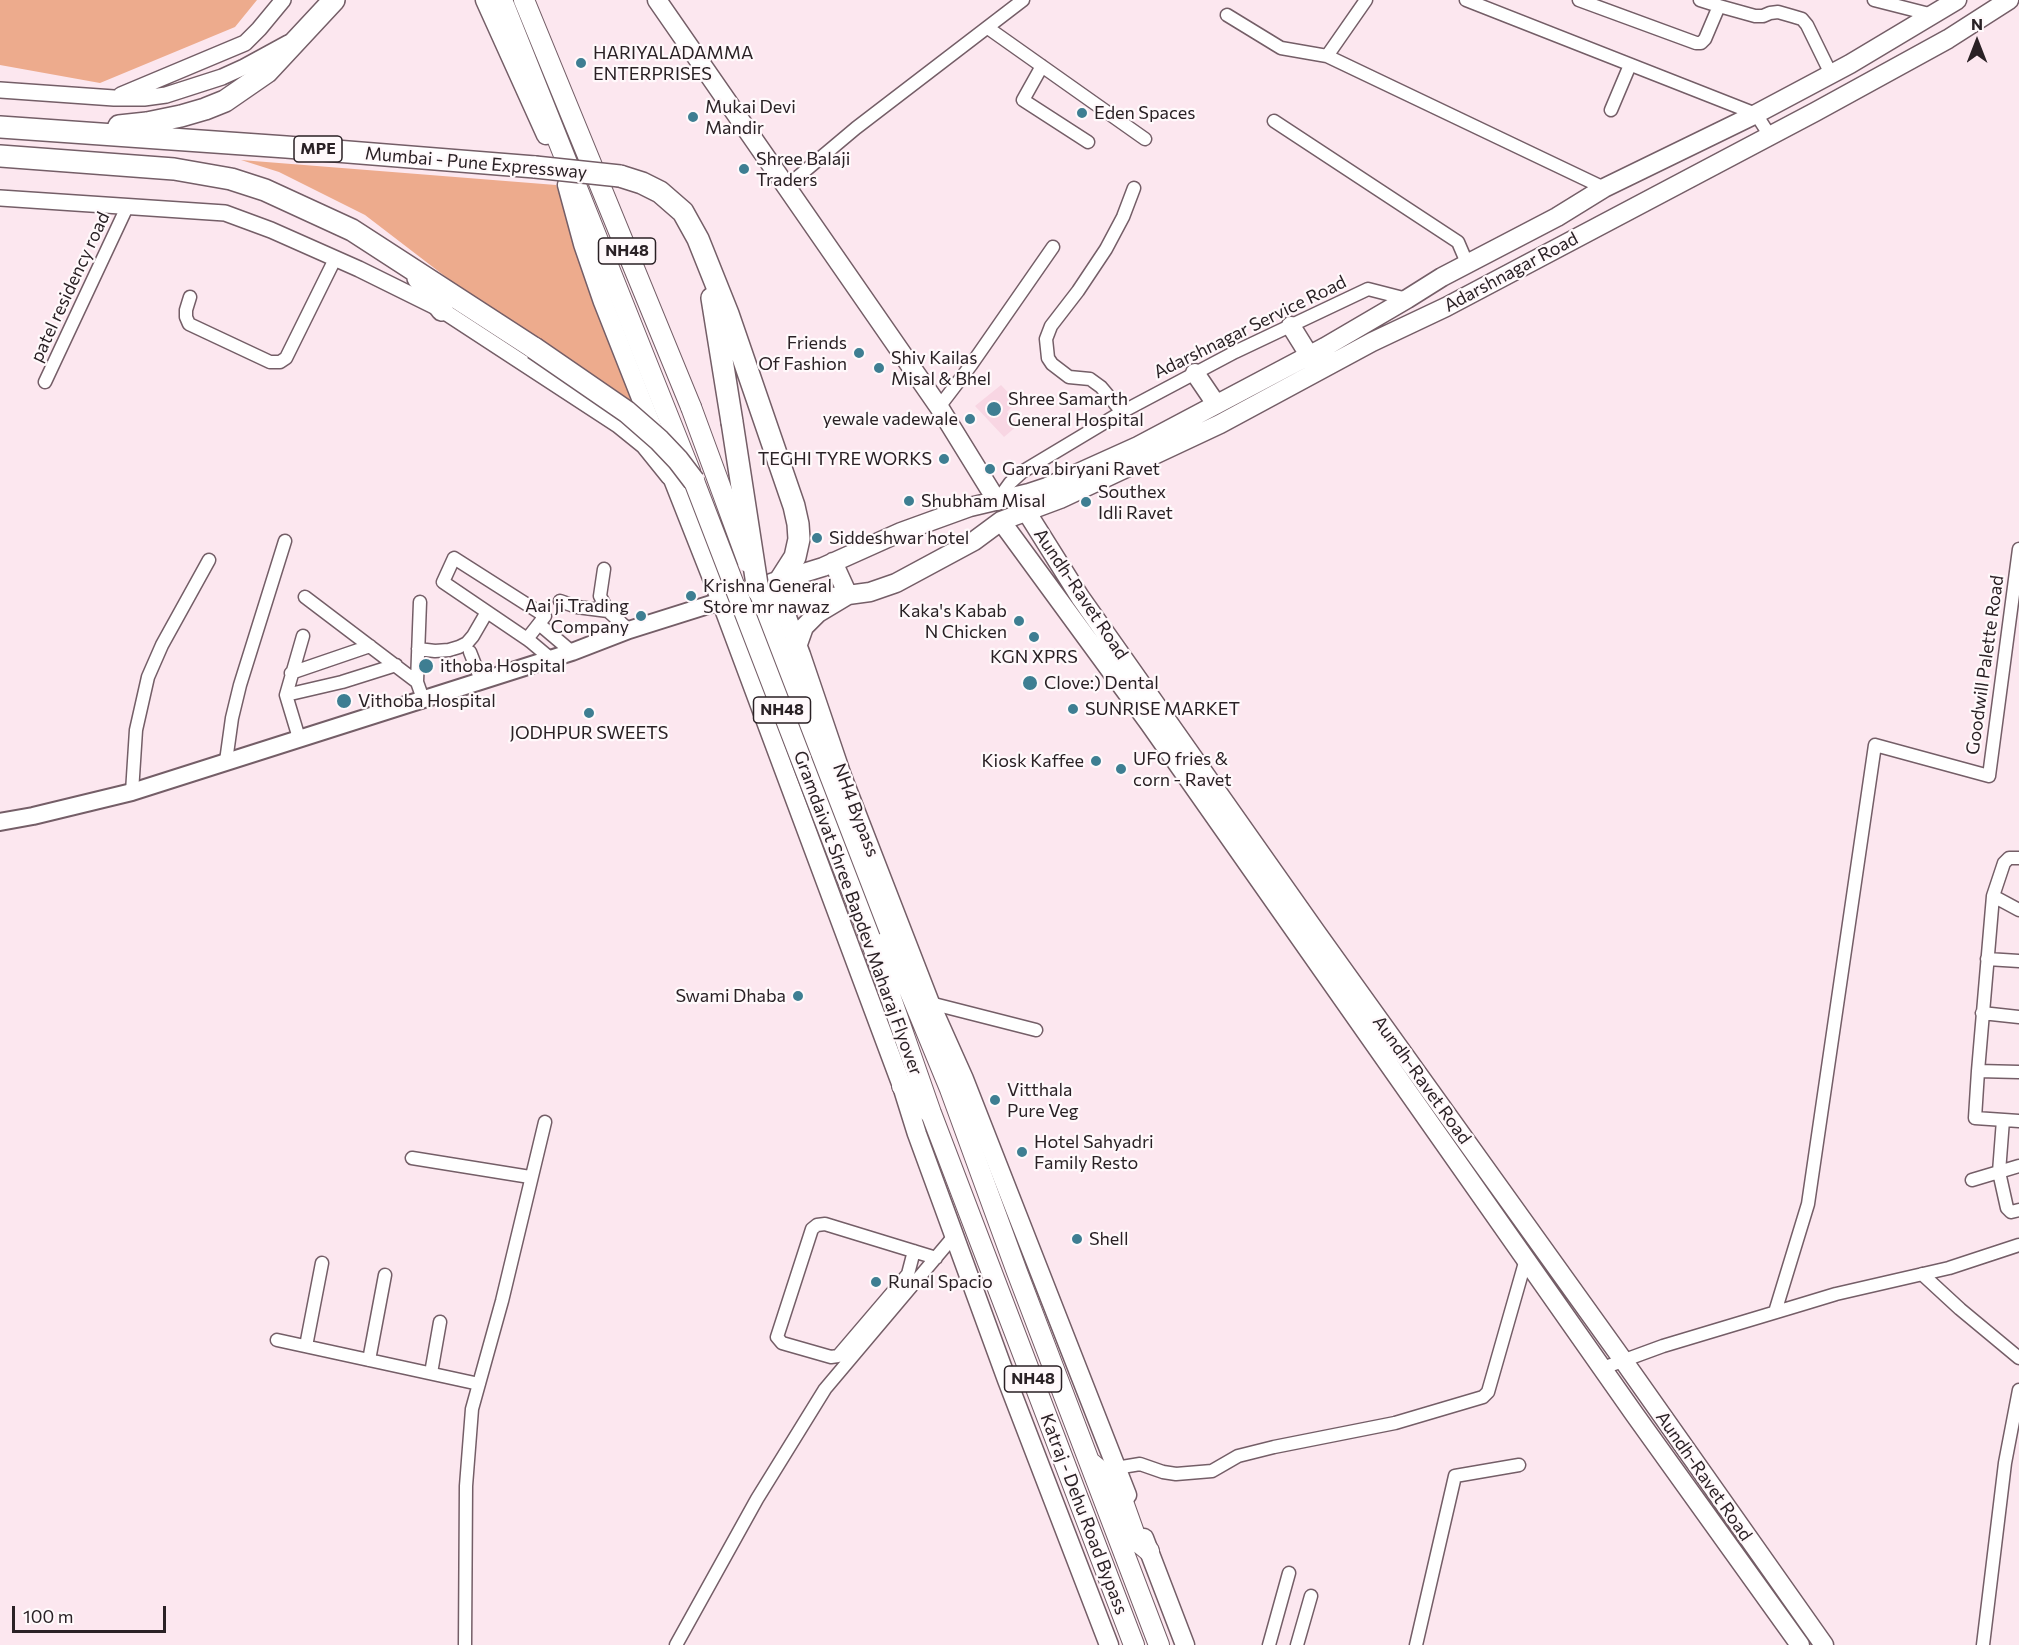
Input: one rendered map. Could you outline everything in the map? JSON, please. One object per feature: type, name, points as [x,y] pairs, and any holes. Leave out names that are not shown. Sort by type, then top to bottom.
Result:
[{"type":"highway","points":[[61,131],[147,123],[205,109],[225,101],[260,77],[334,0]]},
{"type":"highway","name":"NH48","points":[[502,0],[569,178]]},
{"type":"highway","name":"Gramdaivat Shree Bapdev Maharaj Flyover","points":[[524,0],[691,407],[771,585],[931,1113]]},
{"type":"highway","name":"Mumbai - Pune Expressway","points":[[0,127],[286,147],[620,176],[651,187],[675,204],[693,229],[702,251]]},
{"type":"highway","points":[[0,156],[174,169],[231,179],[265,189],[352,230],[534,348],[627,412],[678,460],[684,482]]},
{"type":"highway","name":"Gramdaivat Shree Bapdev Maharaj Flyover","points":[[569,178],[669,416],[684,482],[877,935],[942,1043]]},
{"type":"highway","points":[[702,251],[728,314],[796,515],[798,539],[795,557],[771,585]]},
{"type":"highway","name":"MPE","points":[[702,251],[712,294],[732,422],[771,585]]},
{"type":"highway","points":[[408,266],[441,310]]},
{"type":"highway","name":"Katraj - Dehu Road Bypass","points":[[942,1043],[946,1079],[1089,1461]]},
{"type":"highway","points":[[902,1086],[931,1113]]},
{"type":"highway","name":"Katraj - Dehu Road Bypass","points":[[931,1113],[1134,1645]]},
{"type":"highway","points":[[1089,1461],[1117,1485],[1137,1541],[1149,1551]]},
{"type":"highway","name":"NH48","points":[[1089,1461],[1159,1645]]},
{"type":"main road","points":[[485,0],[569,178],[583,244],[603,302],[684,482],[722,601],[902,1086],[954,1236],[1033,1450],[1109,1645]]},
{"type":"main road","points":[[657,0],[939,407],[997,501]]},
{"type":"main road","name":"Adarshnagar Road","points":[[722,601],[833,562],[901,532],[970,507],[1047,487],[1138,446],[1309,355],[1467,263],[1557,217],[1604,188],[1756,114],[1831,74],[1957,0]]},
{"type":"main road","name":"Adarshnagar Road","points":[[1001,521],[1060,499],[1220,424],[1372,342],[1446,307],[1770,135],[1948,39],[2009,0]]},
{"type":"main road","points":[[1291,326],[1309,355]]},
{"type":"main road","points":[[1196,373],[1216,404]]},
{"type":"main road","name":"Aundh-Ravet Road","points":[[1026,511],[1080,597],[1322,942],[1623,1360],[1824,1645]]},
{"type":"main road","points":[[771,585],[811,600],[870,592],[896,583],[974,541],[1001,521]]},
{"type":"main road","name":"Aundh-Ravet Road","points":[[1001,521],[1149,723],[1800,1645]]},
{"type":"main road","points":[[833,562],[848,595]]},
{"type":"main road","name":"NH4 Bypass","points":[[771,585],[798,644],[842,776],[930,1003],[942,1043],[964,1079],[1185,1645]]},
{"type":"main road","points":[[798,644],[804,627],[818,613],[848,595]]},
{"type":"main road","points":[[0,822],[132,792],[572,652],[629,630],[722,601]]},
{"type":"street","points":[[114,98],[244,43],[283,0]]},
{"type":"street","points":[[788,186],[856,128],[1023,0]]},
{"type":"street","points":[[1327,56],[1366,0]]},
{"type":"street","points":[[1466,0],[1756,114],[1770,135]]},
{"type":"street","points":[[1579,0],[1696,43],[1701,43],[1705,39],[1719,6]]},
{"type":"street","points":[[1700,0],[1755,15],[1763,16],[1778,12],[1802,19],[1831,74]]},
{"type":"street","points":[[1874,0],[1933,15]]},
{"type":"street","points":[[1227,15],[1281,48],[1327,56],[1604,188]]},
{"type":"street","points":[[988,28],[1145,139]]},
{"type":"street","points":[[0,90],[114,98],[166,95],[244,67],[300,36]]},
{"type":"street","points":[[1611,110],[1629,64]]},
{"type":"street","points":[[1042,66],[1023,100],[1088,142]]},
{"type":"street","points":[[1274,121],[1458,242],[1467,263]]},
{"type":"street","points":[[1122,412],[1101,387],[1090,380],[1069,377],[1052,364],[1048,358],[1046,339],[1051,326],[1107,249],[1134,188]]},
{"type":"street","points":[[0,198],[225,213],[256,224],[441,310],[618,425],[684,482]]},
{"type":"street","name":"patel residency road","points":[[45,382],[127,207]]},
{"type":"street","points":[[939,407],[1053,247]]},
{"type":"street","points":[[190,297],[186,310],[189,324],[270,362],[280,362],[286,358],[335,259]]},
{"type":"street","name":"Adarshnagar Service Road","points":[[997,501],[1010,483],[1022,472],[1122,412],[1234,352],[1368,288],[1407,299]]},
{"type":"street","points":[[226,761],[232,718],[240,685],[285,541]]},
{"type":"street","name":"Goodwill Palette Road","points":[[1775,1312],[1808,1204],[1875,745],[1989,776],[2019,549]]},
{"type":"street","points":[[527,639],[545,616],[454,558],[443,582],[527,639],[550,658]]},
{"type":"street","points":[[132,792],[136,730],[148,676],[162,645],[208,560]]},
{"type":"street","points":[[604,568],[600,596],[608,611],[629,630]]},
{"type":"street","points":[[305,597],[417,682]]},
{"type":"street","points":[[560,601],[577,607],[608,611]]},
{"type":"street","points":[[420,602],[417,682],[423,699]]},
{"type":"street","points":[[418,649],[435,651],[459,647],[473,636],[484,617]]},
{"type":"street","points":[[539,624],[572,652]]},
{"type":"street","points":[[299,738],[286,695],[303,636]]},
{"type":"street","points":[[291,673],[370,646]]},
{"type":"street","points":[[470,652],[481,680]]},
{"type":"street","points":[[286,695],[342,682],[396,665]]},
{"type":"street","points":[[2019,858],[2008,858],[2004,862],[1993,896],[1974,1116],[2019,1122]]},
{"type":"street","points":[[1993,896],[2019,910]]},
{"type":"street","points":[[1987,959],[2019,961]]},
{"type":"street","points":[[930,1003],[1036,1030]]},
{"type":"street","points":[[1982,1013],[2019,1017]]},
{"type":"street","points":[[1978,1071],[2019,1072]]},
{"type":"street","points":[[2003,1120],[1999,1172],[2007,1208],[2012,1212],[2019,1210]]},
{"type":"street","points":[[465,1645],[466,1486],[472,1409],[502,1301],[545,1122]]},
{"type":"street","points":[[412,1158],[530,1177]]},
{"type":"street","points":[[1972,1180],[2019,1166]]},
{"type":"street","points":[[914,1251],[908,1274],[838,1356],[831,1358],[782,1343],[777,1337],[812,1229],[817,1225],[825,1224],[914,1251],[936,1258]]},
{"type":"street","points":[[676,1645],[757,1499],[825,1389],[954,1236]]},
{"type":"street","points":[[1603,1368],[1775,1312],[1836,1294],[1949,1268],[2019,1245]]},
{"type":"street","points":[[1116,1467],[1140,1464],[1176,1474],[1212,1471],[1238,1456],[1395,1423],[1483,1397],[1488,1392],[1526,1259]]},
{"type":"street","points":[[306,1347],[322,1263]]},
{"type":"street","points":[[1922,1274],[2019,1358]]},
{"type":"street","points":[[369,1360],[385,1275]]},
{"type":"street","points":[[431,1374],[440,1322]]},
{"type":"street","points":[[277,1340],[479,1384]]},
{"type":"street","points":[[1983,1645],[2005,1463],[2019,1390]]},
{"type":"street","points":[[1416,1645],[1455,1476],[1519,1465]]},
{"type":"street","points":[[1269,1645],[1289,1573]]},
{"type":"street","points":[[1297,1645],[1311,1596]]},
{"type":"shaded area","points":[[0,0],[257,0],[235,27],[100,83],[0,65]]},
{"type":"shaded area","points":[[241,160],[556,185],[636,405],[472,297],[365,215],[279,172]]},
{"type":"shaded area","name":"Shree Samarth General Hospital","points":[[1001,385],[1017,402],[1007,412],[1018,425],[1004,437],[975,406]]},
{"type":"place","name":"HARIYALADAMMA ENTERPRISES","points":[[581,63]]},
{"type":"place","name":"Eden Spaces","points":[[1082,113]]},
{"type":"place","name":"Mukai Devi Mandir","points":[[693,117]]},
{"type":"place","name":"Shree Balaji Traders","points":[[744,169]]},
{"type":"place","name":"Friends Of Fashion","points":[[859,353]]},
{"type":"place","name":"Shiv Kailas Misal & Bhel","points":[[879,368]]},
{"type":"place","name":"Shree Samarth General Hospital","points":[[994,409]]},
{"type":"place","name":"yewale vadewale","points":[[970,419]]},
{"type":"place","name":"TEGHI TYRE WORKS","points":[[944,459]]},
{"type":"place","name":"Garva biryani Ravet","points":[[990,469]]},
{"type":"place","name":"Shubham Misal","points":[[909,501]]},
{"type":"place","name":"Southex Idli Ravet","points":[[1086,502]]},
{"type":"place","name":"Siddeshwar hotel","points":[[817,538]]},
{"type":"place","name":"Krishna General Store mr nawaz","points":[[691,596]]},
{"type":"place","name":"Aai ji Trading Company","points":[[641,616]]},
{"type":"place","name":"Kaka's Kabab N Chicken","points":[[1019,621]]},
{"type":"place","name":"KGN XPRS","points":[[1034,637]]},
{"type":"place","name":"ithoba Hospital","points":[[426,666]]},
{"type":"place","name":"Clove:) Dental","points":[[1030,683]]},
{"type":"place","name":"Vithoba Hospital","points":[[344,701]]},
{"type":"place","name":"SUNRISE MARKET","points":[[1073,709]]},
{"type":"place","name":"JODHPUR SWEETS","points":[[589,713]]},
{"type":"place","name":"Kiosk Kaffee","points":[[1096,761]]},
{"type":"place","name":"UFO fries & corn - Ravet","points":[[1121,769]]},
{"type":"place","name":"Swami Dhaba","points":[[798,996]]},
{"type":"place","name":"Vitthala Pure Veg","points":[[995,1100]]},
{"type":"place","name":"Hotel Sahyadri Family Resto","points":[[1022,1152]]},
{"type":"place","name":"Shell","points":[[1077,1239]]},
{"type":"place","name":"Runal Spacio","points":[[876,1282]]}]
